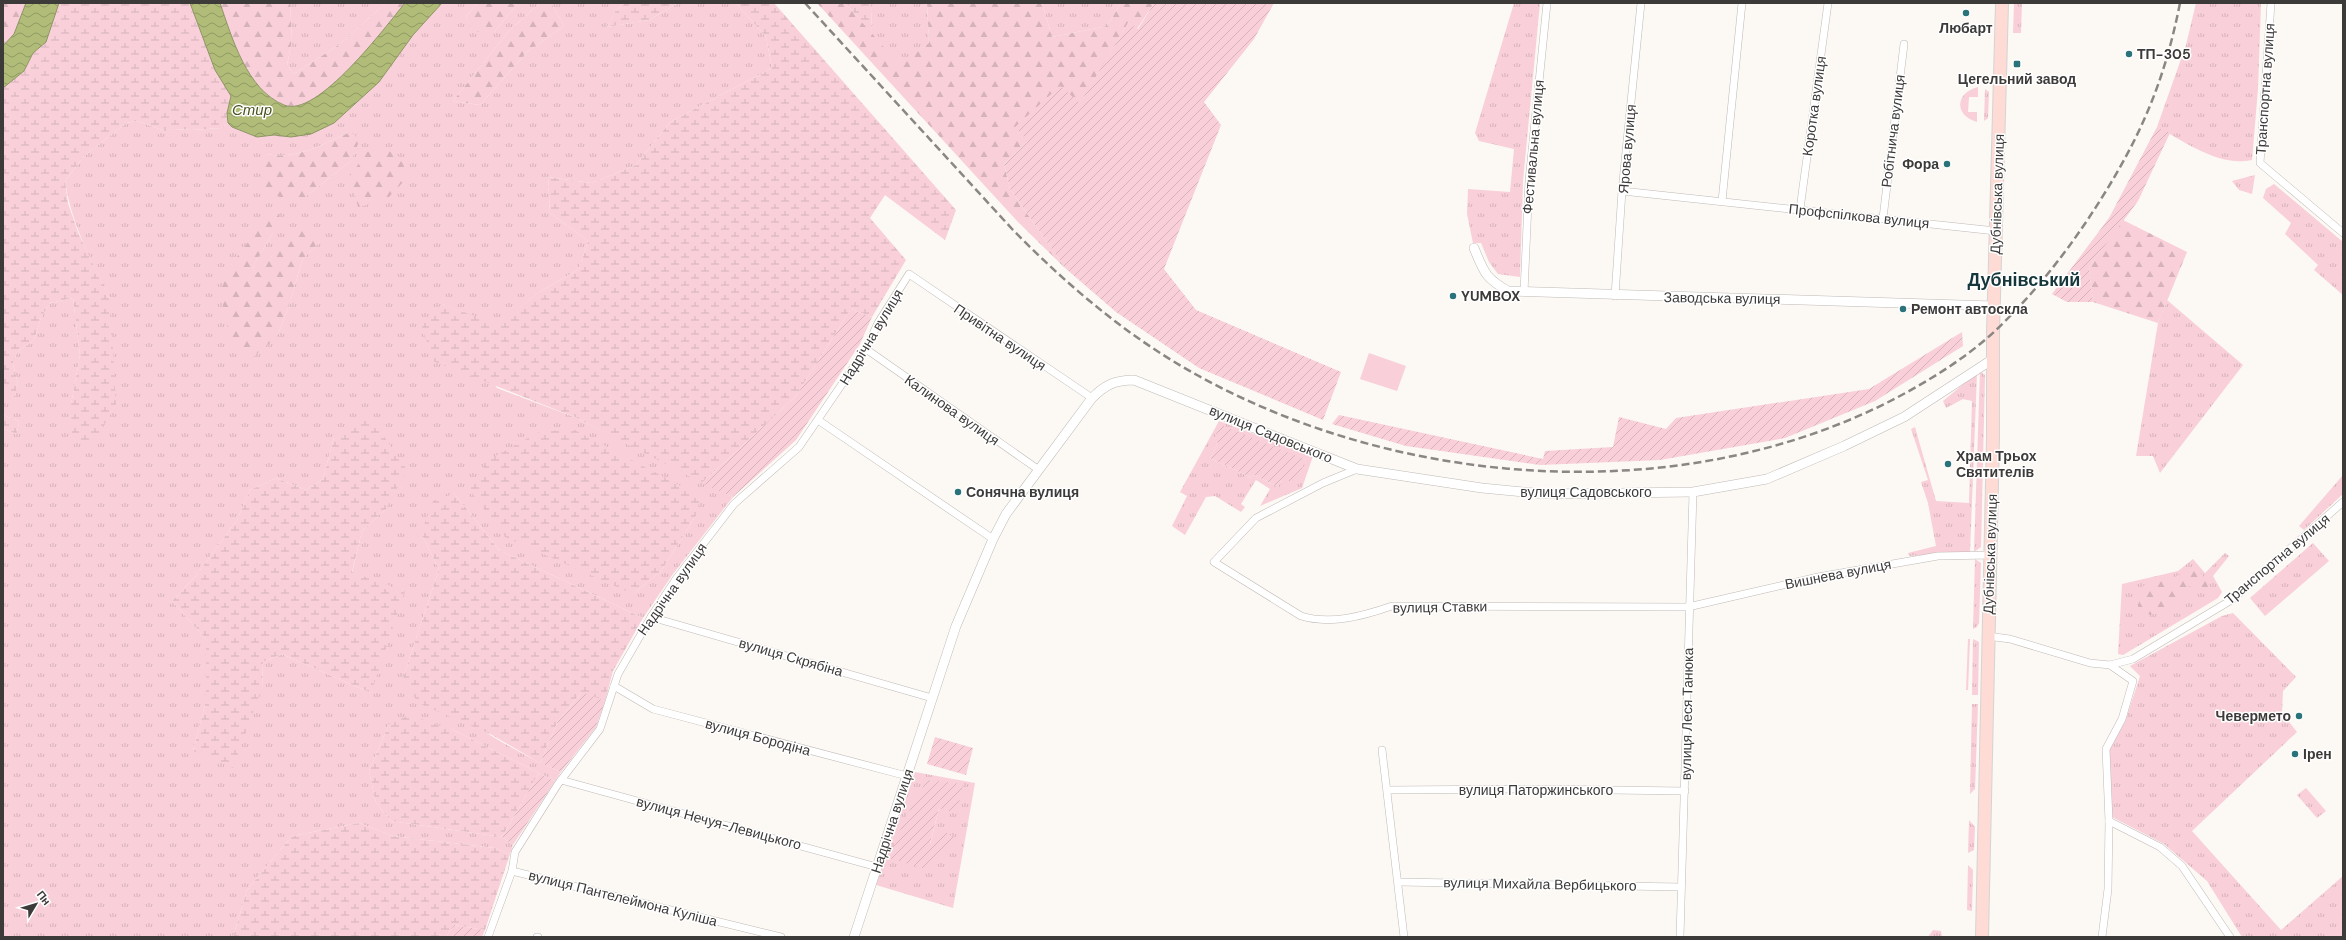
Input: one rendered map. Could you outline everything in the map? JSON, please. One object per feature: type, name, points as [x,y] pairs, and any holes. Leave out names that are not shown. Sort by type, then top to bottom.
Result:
[{"type":"main road","name":"Дубнівська вулиця","points":[[1982,937],[1994,306],[2002,3]]},
{"type":"street","name":"Фестивальна вулиця","points":[[1524,292],[1529,181],[1547,3]]},
{"type":"street","name":"Ярова вулиця","points":[[1615,296],[1622,191],[1641,3]]},
{"type":"street","points":[[1722,201],[1742,3]]},
{"type":"street","name":"Коротка вулиця","points":[[1800,210],[1828,3]]},
{"type":"street","name":"Транспортна вулиця","points":[[2271,3],[2260,163],[2343,233]]},
{"type":"street","name":"Робітнича вулиця","points":[[1883,218],[1904,44]]},
{"type":"street","name":"Профспілкова вулиця","points":[[1622,191],[1996,231]]},
{"type":"street","name":"Заводська вулиця","points":[[1474,248],[1483,270],[1491,281],[1508,291],[1615,296],[1994,306]]},
{"type":"street","name":"Надрічна вулиця","points":[[488,937],[512,871],[515,852],[562,780],[600,729],[618,674],[651,617],[676,579],[734,504],[799,448],[866,350],[878,323],[909,274]]},
{"type":"street","name":"Привітна вулиця","points":[[909,274],[1092,398]]},
{"type":"street","name":"Калинова вулиця","points":[[866,350],[1039,470]]},
{"type":"street","name":"вулиця Садовського","points":[[1119,380],[1134,380],[1357,469],[1482,488],[1545,494],[1692,492],[1767,479],[1844,446],[1904,417],[1993,359]]},
{"type":"street","name":"Надрічна вулиця","points":[[854,937],[958,620],[993,539],[1006,514],[1092,398],[1103,387],[1119,380]]},
{"type":"street","points":[[818,420],[993,539]]},
{"type":"street","name":"вулиця Ставки","points":[[1357,469],[1323,483],[1256,518],[1214,562],[1301,616],[1313,619],[1358,618],[1392,606],[1688,607]]},
{"type":"street","name":"вулиця Леся Танюка","points":[[1680,937],[1692,492]]},
{"type":"street","name":"Транспортна вулиця","points":[[1987,636],[2010,639],[2090,663],[2110,665],[2132,659],[2233,599],[2343,502]]},
{"type":"street","name":"Вишнева вулиця","points":[[1688,607],[1818,576],[1938,556],[1990,555]]},
{"type":"street","name":"вулиця Скрябіна","points":[[651,617],[932,698]]},
{"type":"street","points":[[2102,937],[2108,889],[2109,821],[2106,749],[2122,719],[2134,681],[2110,665]]},
{"type":"street","name":"вулиця Бородіна","points":[[614,686],[653,709],[907,776]]},
{"type":"street","points":[[1382,750],[1399,882],[1404,937]]},
{"type":"street","name":"вулиця Нечуя-Левицького","points":[[562,780],[877,867]]},
{"type":"street","name":"вулиця Паторжинського","points":[[1388,790],[1536,789],[1685,791]]},
{"type":"street","points":[[2109,821],[2160,847],[2182,866],[2230,937]]},
{"type":"street","name":"вулиця Пантелеймона Куліша","points":[[512,871],[780,937]]},
{"type":"street","name":"вулиця Михайла Вербицького","points":[[1399,882],[1682,887]]},
{"type":"green space","points":[[3,3],[26,3],[14,34],[3,46]]},
{"type":"green space","points":[[59,3],[190,3],[215,70],[231,96],[227,113],[228,123],[221,128],[192,130],[173,129],[165,131],[137,121],[126,123],[83,157],[65,181],[68,203],[78,232],[109,298],[113,348],[116,405],[100,432],[85,444],[72,437],[71,405],[80,355],[73,298],[50,303],[41,318],[34,340],[17,352],[13,364],[18,383],[15,396],[3,389],[3,88],[24,71],[33,53],[46,42]]},
{"type":"green space","points":[[220,3],[290,3],[292,40],[287,65],[294,74],[340,44],[386,3],[405,3],[383,31],[350,68],[332,85],[314,98],[298,106],[284,105],[271,98],[260,88],[243,62],[230,32]]},
{"type":"green space","points":[[290,3],[386,3],[340,44],[294,74],[287,65],[292,40]]},
{"type":"green space","points":[[442,3],[478,3],[466,16],[472,31],[494,32],[518,3],[540,3],[508,32],[453,101],[480,105],[528,51],[564,26],[551,3],[626,3],[616,10],[607,27],[649,20],[678,3],[736,3],[766,37],[772,68],[670,122],[636,165],[592,183],[548,177],[550,213],[588,241],[579,269],[536,294],[499,326],[442,304],[497,388],[577,418],[733,497],[673,574],[643,618],[499,550],[454,493],[421,533],[439,569],[403,678],[500,741],[540,763],[561,772],[555,781],[451,729],[389,724],[369,771],[376,803],[391,821],[502,837],[513,845],[510,854],[495,848],[393,836],[359,823],[292,836],[247,890],[233,937],[3,937],[3,429],[17,434],[19,421],[3,415],[3,389],[15,395],[18,383],[13,364],[17,352],[34,340],[41,318],[50,303],[73,298],[80,355],[71,405],[109,298],[77,226],[68,197],[65,181],[83,157],[126,123],[137,121],[165,131],[172,129],[192,130],[221,128],[228,123],[232,127],[257,137],[274,135],[291,137],[334,123],[379,82],[413,35]],"holes":[[[348,133],[351,161],[305,197],[266,154],[288,155],[318,146]],[[274,231],[253,266],[256,275],[272,256],[320,241],[302,260],[290,303],[277,337],[231,265]],[[334,437],[386,509],[362,531],[352,573],[371,693],[282,654],[263,662],[262,688],[193,751],[206,701],[206,639],[172,601],[195,577],[237,520],[250,490],[276,478],[306,490],[323,479]],[[697,514],[661,571],[633,594]]]},
{"type":"green space","points":[[478,3],[518,3],[494,32],[472,32],[466,16]]},
{"type":"green space","points":[[540,3],[551,3],[564,26],[528,51],[480,105],[453,101],[508,32]]},
{"type":"green space","points":[[626,3],[678,3],[649,20],[607,27],[616,10]]},
{"type":"green space","points":[[736,3],[774,3],[956,210],[945,240],[885,195],[870,218],[906,260],[872,317],[851,309],[796,396],[702,483],[577,418],[433,361],[421,324],[442,304],[499,325],[536,294],[579,269],[588,241],[550,213],[548,177],[592,183],[636,165],[670,122],[772,68],[766,37]]},
{"type":"green space","points":[[817,3],[846,3],[899,65],[929,43],[927,3],[1042,3],[1052,37],[1107,26],[1121,3],[1154,3],[1137,29],[1128,23],[1080,104],[1028,141],[1004,164],[1010,189],[1065,268],[1018,222]]},
{"type":"green space","points":[[846,3],[871,3],[872,34]]},
{"type":"green space","points":[[871,3],[927,3],[929,43],[899,66],[872,34]]},
{"type":"green space","points":[[1042,3],[1121,3],[1107,26],[1052,37]]},
{"type":"green space","points":[[1154,3],[1274,3],[1254,39],[1204,102],[1221,125],[1164,269],[1196,310],[1341,372],[1323,420],[1199,368],[1116,312],[1065,268],[1010,189],[1004,164],[1028,141],[1015,127],[1060,86],[1080,103],[1128,23],[1138,29]]},
{"type":"green space","points":[[1514,3],[1540,3],[1523,181],[1520,277],[1498,274],[1489,262],[1481,243],[1473,243],[1467,214],[1468,189],[1510,192],[1514,149],[1479,141],[1475,133]]},
{"type":"green space","points":[[2014,3],[2022,3],[2021,33],[2013,33]]},
{"type":"green space","points":[[2196,3],[2261,3],[2258,89],[2252,160],[2239,161],[2215,157],[2191,146],[2157,127],[2186,45]]},
{"type":"green space","points":[[1978,87],[1978,97],[1969,97],[1968,112],[1977,112],[1977,122],[1969,119],[1964,114],[1960,104],[1965,94]]},
{"type":"green space","points":[[1985,89],[1989,92],[1988,118],[1984,121]]},
{"type":"green space","points":[[2157,127],[2170,133],[2138,201],[2089,267],[2093,302],[2067,302],[2052,294],[2109,218]]},
{"type":"green space","points":[[348,133],[355,134],[358,144],[351,161],[305,197],[285,199],[266,191],[257,164],[266,154],[288,155],[298,153]]},
{"type":"green space","points":[[384,148],[403,159],[406,179],[387,199],[358,207],[350,176],[367,152]]},
{"type":"green space","points":[[2255,175],[2252,194],[2239,190],[2232,181]]},
{"type":"green space","points":[[2274,184],[2343,242],[2343,295],[2314,270],[2318,265],[2285,234],[2291,223],[2263,198],[2266,189]]},
{"type":"green space","points":[[280,214],[274,231],[253,266],[256,274],[296,229],[320,228],[320,241],[302,260],[290,303],[277,337],[248,361],[232,347],[220,292],[231,265],[260,226]]},
{"type":"green space","points":[[2123,220],[2187,252],[2158,323],[2093,302],[2089,267]]},
{"type":"green space","points":[[2167,300],[2243,365],[2160,473],[2153,456],[2136,456],[2158,323]]},
{"type":"green space","points":[[851,309],[872,317],[860,344],[796,440],[733,497],[702,483],[796,396]]},
{"type":"green space","points":[[1962,332],[1963,346],[1875,401],[1785,438],[1660,460],[1540,465],[1406,446],[1332,424],[1339,415],[1543,459],[1545,451],[1613,447],[1619,417],[1666,429],[1676,418],[1869,389]]},
{"type":"green space","points":[[1369,353],[1406,366],[1397,391],[1360,379]]},
{"type":"green space","points":[[1980,371],[1985,375],[1981,547],[1974,552]]},
{"type":"green space","points":[[1977,373],[1970,552],[1909,556],[1908,553],[1936,546],[1928,503],[1921,482],[1928,480],[1911,429],[1915,427],[1936,501],[1969,503],[1972,401],[1963,399],[1946,408],[1943,401]]},
{"type":"green space","points":[[3,415],[19,421],[17,434],[3,429]]},
{"type":"green space","points":[[368,419],[383,435],[407,470],[386,509],[362,531],[352,572],[405,591],[371,693],[282,654],[263,662],[262,688],[233,768],[193,751],[206,701],[206,639],[172,601],[195,577],[237,520],[250,490],[276,478],[306,490],[323,479],[334,437]]},
{"type":"green space","points":[[1219,421],[1313,456],[1302,488],[1260,506],[1270,489],[1256,480],[1241,504],[1245,507],[1241,512],[1215,496],[1206,497],[1185,535],[1172,526],[1187,496],[1180,492]],"holes":[[[1213,441],[1306,460],[1282,479],[1278,487],[1254,475],[1252,478],[1210,458],[1218,443]]]},
{"type":"green space","points":[[1221,425],[1306,460],[1295,483],[1282,479],[1278,487],[1254,475],[1252,478],[1210,458],[1218,443],[1213,441]]},
{"type":"green space","points":[[573,429],[700,496],[697,514],[661,571],[633,594],[505,537],[469,489],[488,460],[539,432]]},
{"type":"green space","points":[[2343,475],[2343,494],[2304,530],[2299,526]]},
{"type":"green space","points":[[454,493],[499,550],[643,618],[613,671],[605,701],[581,693],[558,721],[540,763],[492,735],[418,703],[403,678],[439,569],[421,533],[433,501]]},
{"type":"green space","points":[[2313,543],[2329,561],[2265,616],[2250,598]]},
{"type":"green space","points":[[2225,553],[2229,556],[2213,576],[2222,592],[2218,598],[2123,655],[2118,654],[2122,584],[2178,571],[2193,559],[2205,573]]},
{"type":"green space","points":[[1975,559],[1981,563],[1979,623],[1977,627],[1973,629]]},
{"type":"green space","points":[[2191,567],[2202,575],[2206,580],[2208,587],[2200,592],[2190,586],[2184,588],[2180,600],[2164,610],[2150,615],[2138,607],[2142,586],[2174,577]]},
{"type":"green space","points":[[2233,613],[2296,677],[2283,691],[2282,713],[2297,732],[2192,831],[2281,930],[2343,876],[2343,937],[2242,937],[2207,881],[2164,844],[2112,817],[2109,751],[2125,722],[2140,676],[2130,666],[2222,616]]},
{"type":"green space","points":[[1968,639],[1970,639],[1968,690],[1966,690]]},
{"type":"green space","points":[[1973,639],[1979,642],[1978,695],[1972,695]]},
{"type":"green space","points":[[582,692],[605,701],[596,727],[561,772],[540,763],[558,721]]},
{"type":"green space","points":[[1972,704],[1978,704],[1975,789],[1970,794]]},
{"type":"green space","points":[[409,715],[451,729],[539,773],[502,837],[391,821],[376,803],[369,771],[389,724]]},
{"type":"green space","points":[[935,737],[973,748],[966,775],[927,764]]},
{"type":"green space","points":[[915,772],[975,783],[953,908],[876,885]],"holes":[[[927,780],[939,808],[930,845]]]},
{"type":"green space","points":[[539,773],[555,781],[513,845],[502,837]]},
{"type":"green space","points":[[927,780],[963,784],[957,813],[939,808],[930,844],[944,831],[956,839],[928,870],[889,858],[904,820]]},
{"type":"green space","points":[[2306,788],[2326,811],[2317,818],[2297,795]]},
{"type":"green space","points":[[1969,820],[1975,827],[1974,850],[1968,853]]},
{"type":"green space","points":[[359,823],[393,836],[495,848],[510,854],[485,930],[454,925],[446,937],[233,937],[247,890],[292,836]]},
{"type":"green space","points":[[1968,865],[1973,870],[1972,911],[1967,910]]},
{"type":"green space","points":[[454,925],[485,930],[482,937],[446,937]]},
{"type":"green space","points":[[1933,930],[1941,931],[1942,937],[1928,937]]},
{"type":"water","points":[[26,3],[59,3],[46,42],[33,53],[24,71],[3,88],[3,46],[14,34]]},
{"type":"water","name":"Стир","points":[[190,3],[220,3],[230,32],[243,62],[260,88],[271,98],[284,105],[298,106],[314,98],[332,85],[350,68],[383,31],[405,3],[442,3],[413,35],[379,82],[334,123],[311,134],[291,137],[274,135],[257,137],[232,127],[228,123],[227,113],[231,96],[215,70]]},
{"type":"railway","points":[[805,3],[1034,251],[1100,309],[1123,327],[1172,360],[1197,375],[1278,414],[1364,443],[1454,462],[1546,471],[1638,470],[1728,457],[1816,433],[1898,397],[1924,383],[1961,359],[1995,331],[2039,285],[2078,234],[2116,175],[2140,128],[2159,81],[2167,57],[2180,3]]},
{"type":"place","name":"Любарт","points":[[1966,13]]},
{"type":"place","name":"ТП-305","points":[[2129,54]]},
{"type":"place","name":"Цегельний завод","points":[[2017,64]]},
{"type":"place","name":"Фора","points":[[1947,164]]},
{"type":"place","name":"YUMBOX","points":[[1453,296]]},
{"type":"place","name":"Ремонт автоскла","points":[[1903,309]]},
{"type":"place","name":"Храм Трьох Святителів","points":[[1948,464]]},
{"type":"place","name":"Сонячна вулиця","points":[[958,492]]},
{"type":"place","name":"Чевермето","points":[[2299,716]]},
{"type":"place","name":"Ірен","points":[[2295,754]]},
{"type":"district","name":"Дубнівський","points":[[2024,280]]}]
